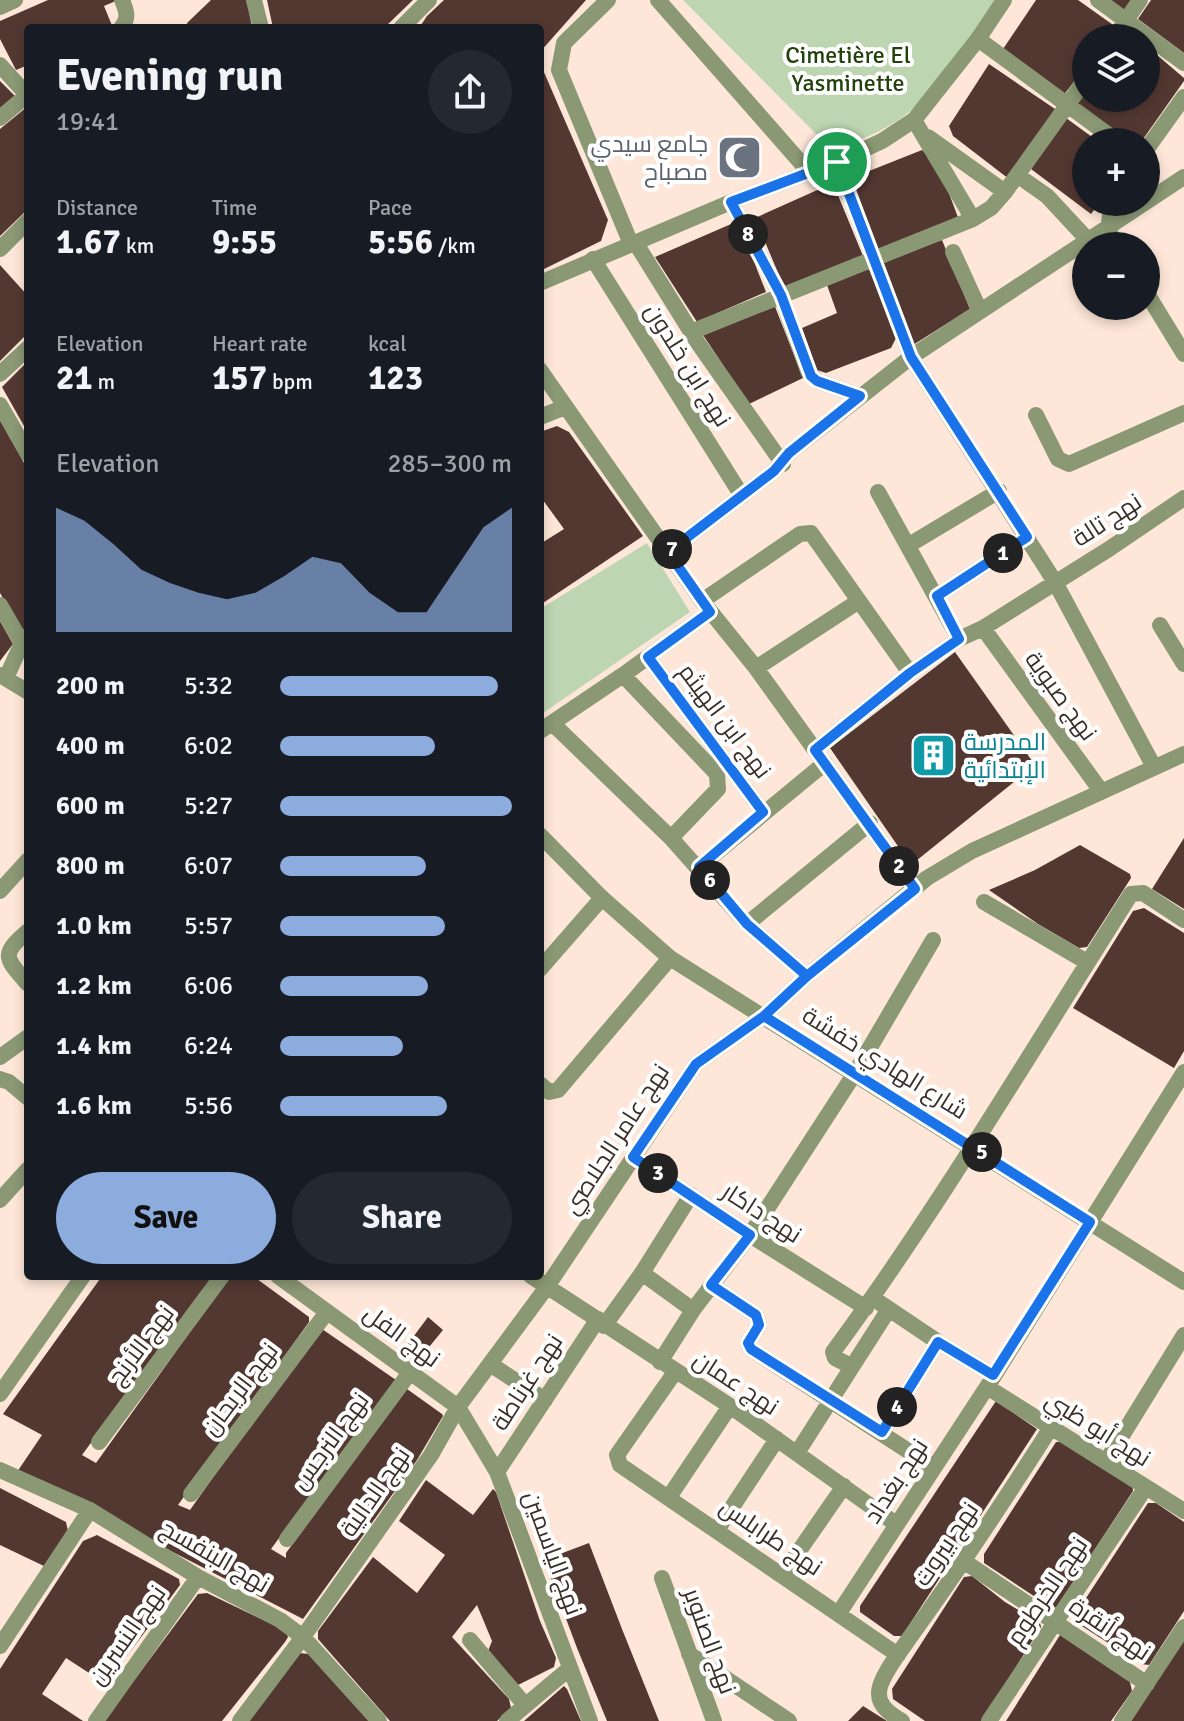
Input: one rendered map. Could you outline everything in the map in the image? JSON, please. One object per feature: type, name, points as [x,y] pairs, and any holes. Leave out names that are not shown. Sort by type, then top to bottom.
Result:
[{"type":"street","points":[[0,7],[15,0]]},
{"type":"street","points":[[122,0],[128,13],[124,24]]},
{"type":"street","points":[[254,0],[260,24]]},
{"type":"street","points":[[405,24],[429,0]]},
{"type":"street","points":[[608,0],[564,43],[559,70],[633,243],[783,464]]},
{"type":"street","points":[[658,0],[809,172]]},
{"type":"street","points":[[544,281],[882,141],[914,120],[978,39],[1004,0]]},
{"type":"street","points":[[1098,0],[1184,63]]},
{"type":"street","points":[[1124,24],[1140,0]]},
{"type":"street","points":[[978,39],[1098,128]]},
{"type":"street","points":[[0,65],[24,92]]},
{"type":"street","points":[[12,79],[24,74]]},
{"type":"street","points":[[1160,130],[1184,97]]},
{"type":"street","points":[[0,118],[24,99]]},
{"type":"street","points":[[691,332],[973,219],[991,208],[1072,99]]},
{"type":"street","points":[[914,120],[973,219]]},
{"type":"street","points":[[924,135],[1005,192]]},
{"type":"street","points":[[837,162],[911,357],[1055,582],[1154,767]]},
{"type":"street","points":[[1017,175],[1047,196],[1080,232]]},
{"type":"street","points":[[1102,232],[1184,177]]},
{"type":"street","points":[[731,202],[781,295],[811,376],[860,396]]},
{"type":"street","points":[[1110,216],[1110,232]]},
{"type":"street","points":[[0,249],[24,225]]},
{"type":"street","points":[[668,552],[783,464],[789,453],[911,357],[1072,249]]},
{"type":"street","points":[[953,252],[980,311]]},
{"type":"street","name":"نهج ابن خلدون","points":[[593,259],[742,496]]},
{"type":"street","points":[[1160,313],[1182,346]]},
{"type":"street","points":[[0,374],[24,352]]},
{"type":"street","points":[[544,376],[706,607],[756,668],[915,889]]},
{"type":"street","points":[[0,405],[24,447]]},
{"type":"street","points":[[544,415],[565,407]]},
{"type":"street","points":[[1036,415],[1058,459],[1069,464],[1184,413]]},
{"type":"street","points":[[909,545],[999,491]]},
{"type":"street","points":[[878,492],[959,639]]},
{"type":"street","name":"نهج تالة","points":[[699,867],[763,812],[910,673],[959,639],[983,628],[1109,549],[1184,498]]},
{"type":"street","points":[[807,976],[747,924],[671,838],[546,727],[648,657],[706,607],[805,533],[811,533],[818,542],[910,673]]},
{"type":"street","points":[[937,596],[1027,537]]},
{"type":"street","points":[[756,668],[859,601]]},
{"type":"street","points":[[0,605],[24,638]]},
{"type":"street","points":[[1160,625],[1184,664]]},
{"type":"street","name":"نهج صبوية","points":[[983,628],[1101,791]]},
{"type":"street","points":[[24,641],[3,677],[24,690]]},
{"type":"street","name":"نهج ابن الهيثم","points":[[648,657],[763,812]]},
{"type":"street","points":[[623,675],[717,774],[718,789],[671,838]]},
{"type":"street","name":"نهج عامر الجلاصي","points":[[546,1288],[688,1072],[707,1055],[764,1016],[807,976],[927,878],[972,851],[1184,754]]},
{"type":"street","points":[[747,924],[870,823]]},
{"type":"street","name":"شارع الهادي خفشة","points":[[544,839],[602,898],[670,958],[1184,1282]]},
{"type":"street","points":[[0,891],[24,864]]},
{"type":"street","points":[[851,1366],[835,1358],[833,1352],[973,1147],[1131,894],[1143,893],[1184,920]]},
{"type":"street","points":[[544,964],[602,898]]},
{"type":"street","points":[[984,902],[1087,962]]},
{"type":"street","points":[[24,934],[8,947],[7,954],[8,962],[24,980]]},
{"type":"street","points":[[660,1362],[693,1310],[750,1235],[855,1073],[933,940]]},
{"type":"street","points":[[544,1088],[549,1092],[558,1090],[670,958]]},
{"type":"street","points":[[0,1057],[24,1040]]},
{"type":"street","name":"نهج بغداد","points":[[839,1613],[990,1381],[1184,1072]]},
{"type":"street","points":[[3,1084],[24,1096]]},
{"type":"street","name":"نهج داكار","points":[[633,1157],[750,1235],[869,1303]]},
{"type":"street","points":[[0,1200],[24,1173]]},
{"type":"street","name":"نهج غرناطة","points":[[497,1472],[601,1322],[642,1273],[691,1195]]},
{"type":"street","points":[[642,1273],[693,1310]]},
{"type":"street","points":[[0,1394],[80,1280]]},
{"type":"street","name":"نهج الأرنج","points":[[99,1442],[219,1280]]},
{"type":"street","name":"نهج الفل","points":[[283,1280],[458,1407]]},
{"type":"street","name":"نهج عمان","points":[[536,1280],[730,1406],[896,1524]]},
{"type":"street","points":[[711,1285],[756,1315],[759,1325],[750,1337],[748,1343],[751,1349],[933,1467]]},
{"type":"street","name":"نهج الدالية","points":[[240,1721],[431,1455],[458,1407],[546,1288]]},
{"type":"street","name":"نهج أبو ظبي","points":[[869,1303],[889,1309],[938,1342],[1050,1429],[1107,1460],[1184,1511]]},
{"type":"street","points":[[797,1453],[889,1309]]},
{"type":"street","name":"نهج الريحان","points":[[191,1494],[327,1312]]},
{"type":"street","points":[[1107,1460],[1184,1335]]},
{"type":"street","points":[[882,1432],[938,1342]]},
{"type":"street","points":[[490,1364],[545,1400]]},
{"type":"street","name":"نهج النرجس","points":[[287,1539],[411,1371]]},
{"type":"street","name":"نهج طرابلس","points":[[675,1372],[617,1455],[618,1461],[898,1655]]},
{"type":"street","points":[[669,1497],[730,1406]]},
{"type":"street","name":"نهج الياسمين","points":[[458,1407],[497,1472],[590,1721]]},
{"type":"street","name":"نهج بيروت","points":[[902,1721],[885,1708],[879,1696],[880,1685],[965,1562],[1050,1429]]},
{"type":"street","points":[[717,1530],[777,1439]]},
{"type":"street","name":"نهج البنفسج","points":[[0,1470],[90,1510],[198,1577],[280,1620],[303,1637],[379,1721]]},
{"type":"street","points":[[783,1574],[844,1486]]},
{"type":"street","name":"نهج الخرطوم","points":[[989,1721],[1146,1487]]},
{"type":"street","points":[[0,1646],[90,1510]]},
{"type":"street","name":"نهج أنقرة","points":[[965,1562],[1147,1684]]},
{"type":"street","name":"نهج النسرين","points":[[96,1721],[198,1577]]},
{"type":"street","name":"نهج الصنوبر","points":[[662,1578],[714,1721]]},
{"type":"street","points":[[1122,1721],[1184,1627]]},
{"type":"street","points":[[470,1640],[525,1705]]},
{"type":"street","points":[[689,1654],[789,1721]]},
{"type":"street","points":[[507,1721],[570,1668]]},
{"type":"green space","name":"Cimetière El Yasminette","points":[[683,0],[995,0],[941,77],[917,105],[887,127],[832,150]]},
{"type":"green space","points":[[647,543],[690,612],[544,712],[544,607]]},
{"type":"building","points":[[48,0],[118,0],[104,6],[111,24],[24,24],[24,67],[16,70],[0,39],[0,21]]},
{"type":"building","points":[[211,0],[247,0],[251,24],[187,24]]},
{"type":"building","points":[[267,0],[413,0],[388,24],[272,24]]},
{"type":"building","points":[[444,0],[586,0],[544,47],[544,24],[422,24]]},
{"type":"building","points":[[1036,0],[1078,0],[1112,24],[1072,24],[1072,84],[1063,96],[1003,49]]},
{"type":"building","points":[[1110,0],[1135,0],[1126,13]]},
{"type":"building","points":[[1151,0],[1184,0],[1184,53],[1160,35],[1160,24],[1145,24],[1138,19]]},
{"type":"building","points":[[1160,58],[1184,78],[1151,128],[1112,128],[1089,112],[1160,112]]},
{"type":"building","points":[[989,64],[1055,109],[1009,179],[953,136],[949,126]]},
{"type":"building","points":[[544,72],[608,220],[601,241],[544,269]]},
{"type":"building","points":[[0,81],[17,98],[0,112]]},
{"type":"building","points":[[24,109],[24,213],[0,236],[0,129]]},
{"type":"building","points":[[1066,118],[1080,128],[1072,128],[1072,200],[1031,169]]},
{"type":"building","points":[[922,150],[938,164],[959,220],[879,250],[849,179]]},
{"type":"building","points":[[833,183],[863,256],[784,287],[755,218]]},
{"type":"building","points":[[738,221],[766,292],[697,322],[655,257]]},
{"type":"building","points":[[942,240],[970,309],[913,345],[883,261]]},
{"type":"building","points":[[0,265],[24,292],[24,337],[0,361]]},
{"type":"building","points":[[869,268],[897,336],[891,348],[826,373],[817,370],[802,328],[837,313],[827,285]]},
{"type":"building","points":[[774,304],[803,378],[749,404],[703,335]]},
{"type":"building","points":[[24,365],[24,426],[2,387]]},
{"type":"building","points":[[0,420],[24,463],[22,631],[0,593]]},
{"type":"building","points":[[557,426],[569,432],[643,536],[544,602],[544,542],[564,529],[544,502],[544,431]]},
{"type":"building","points":[[0,621],[13,644],[0,661]]},
{"type":"building","name":"المدرسة الإبتدائية","points":[[955,652],[1035,765],[911,865],[830,748]]},
{"type":"building","points":[[1184,838],[1184,909],[1152,889]]},
{"type":"building","points":[[1080,845],[1130,874],[1131,878],[1087,947],[1079,948],[989,890],[1035,870]]},
{"type":"building","points":[[1144,908],[1184,933],[1184,1051],[1174,1068],[1073,1008],[1133,911]]},
{"type":"building","points":[[99,1280],[211,1280],[82,1455],[96,1463],[227,1280],[258,1280],[309,1317],[309,1322],[178,1505],[190,1510],[322,1329],[396,1380],[271,1549],[286,1558],[286,1553],[407,1389],[443,1416],[417,1460],[303,1619],[17,1472],[42,1435],[3,1414]]},
{"type":"building","points":[[428,1317],[443,1330],[416,1363],[402,1352]]},
{"type":"building","points":[[996,1401],[1037,1429],[902,1636],[894,1636],[860,1612],[860,1606]]},
{"type":"building","points":[[1056,1442],[1064,1442],[1132,1483],[1133,1491],[1057,1607],[1052,1608],[984,1563],[984,1554]]},
{"type":"building","points":[[426,1480],[473,1515],[493,1489],[496,1492],[540,1621],[556,1658],[554,1667],[518,1685],[488,1651],[492,1641],[477,1605],[452,1637],[509,1699],[511,1708],[497,1721],[390,1721],[318,1639],[318,1631],[373,1557],[417,1593],[445,1555],[399,1521]]},
{"type":"building","points":[[0,1488],[66,1522],[68,1531],[46,1567],[0,1545]]},
{"type":"building","points":[[1148,1503],[1156,1503],[1184,1522],[1184,1611],[1149,1665],[1141,1664],[1074,1621]]},
{"type":"building","points":[[97,1535],[179,1579],[180,1585],[106,1684],[66,1658],[42,1694],[83,1721],[0,1721],[0,1669],[83,1541]]},
{"type":"building","points":[[589,1543],[659,1721],[607,1721],[577,1648],[544,1560]]},
{"type":"building","points":[[972,1576],[1005,1602],[1040,1623],[1041,1627],[982,1721],[925,1721],[893,1699],[892,1689],[964,1577]]},
{"type":"building","points":[[207,1593],[286,1631],[288,1637],[222,1721],[104,1721],[198,1594]]},
{"type":"building","points":[[1184,1631],[1184,1721],[1125,1721]]},
{"type":"building","points":[[1060,1635],[1130,1682],[1132,1691],[1111,1721],[1006,1721]]},
{"type":"building","points":[[299,1653],[309,1654],[369,1721],[248,1721]]},
{"type":"building","points":[[564,1686],[581,1721],[524,1721]]},
{"type":"building","points":[[863,1706],[887,1721],[848,1721]]},
{"type":"place","name":"جامع سيدي مصباح","points":[[739,158]]},
{"type":"place","name":"المدرسة الإبتدائية","points":[[933,756]]},
{"type":"route","points":[[837,162],[731,202],[781,295],[811,376],[860,396],[789,453],[783,464],[668,552],[710,612],[648,657],[763,812],[699,867],[747,924],[807,976],[764,1016],[1090,1222],[993,1375],[938,1342],[882,1432],[751,1349],[748,1343],[750,1337],[759,1325],[756,1315],[711,1285],[750,1235],[633,1157],[696,1064],[764,1016],[807,976],[915,889],[815,750],[910,673],[959,639],[937,596],[1027,537],[911,357],[837,162]]}]
